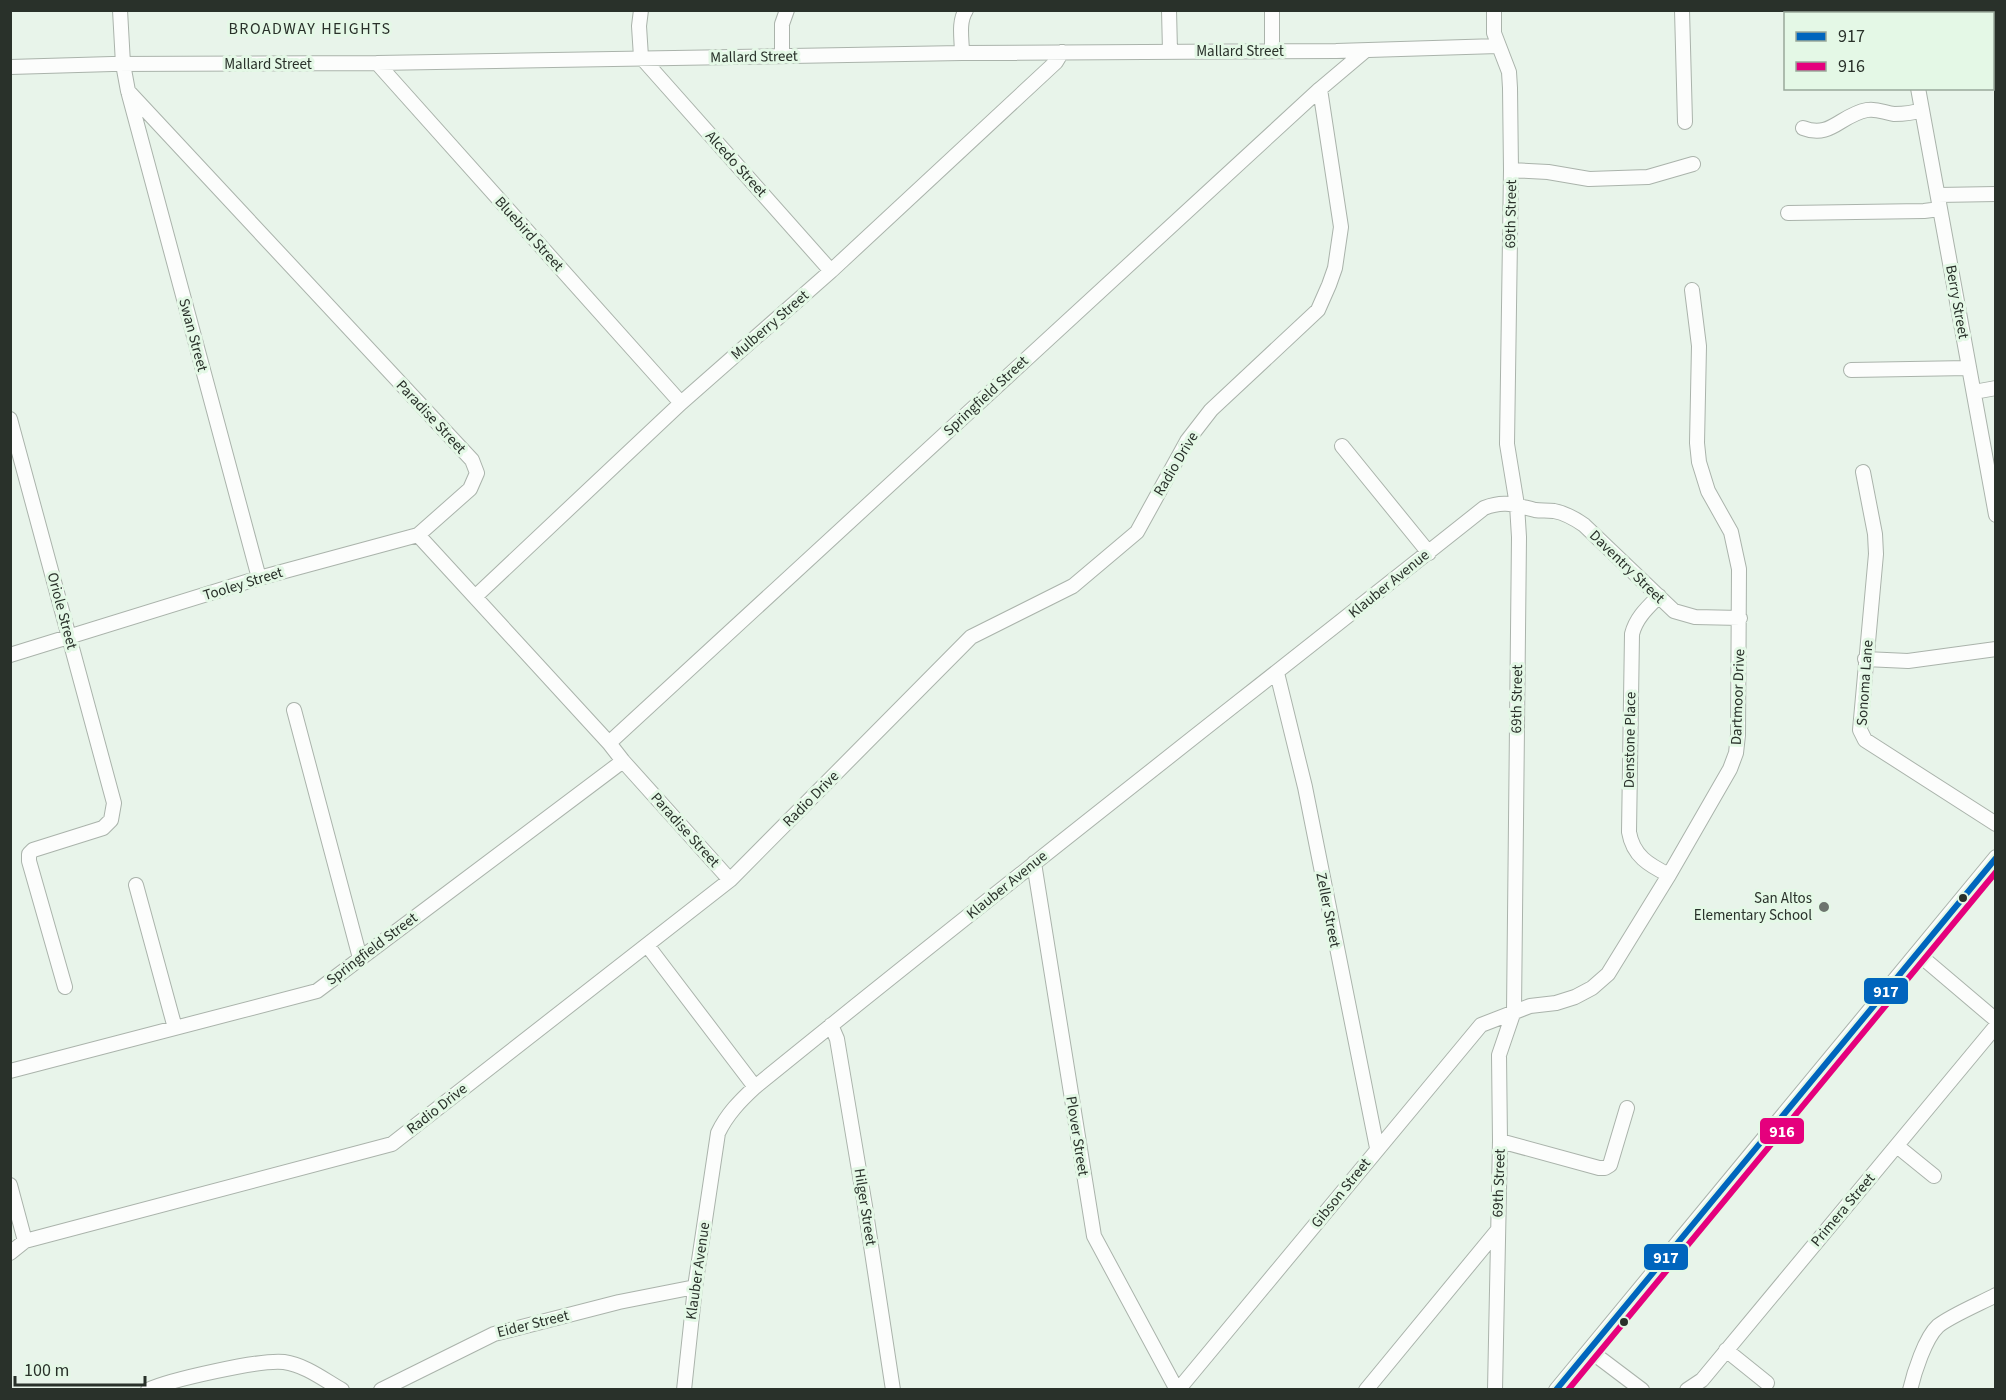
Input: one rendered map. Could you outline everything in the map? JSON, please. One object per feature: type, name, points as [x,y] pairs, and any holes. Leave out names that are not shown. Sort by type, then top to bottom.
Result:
[{"type":"street","name":"Swan Street","points":[[120,10],[123,64],[128,91],[259,578]]},
{"type":"street","points":[[641,10],[639,26],[641,57]]},
{"type":"street","points":[[782,56],[782,24],[787,10]]},
{"type":"street","points":[[962,53],[963,15],[966,10]]},
{"type":"street","points":[[1169,10],[1170,51]]},
{"type":"street","points":[[1272,10],[1272,51]]},
{"type":"street","name":"69th Street","points":[[1494,10],[1494,33],[1509,72],[1511,171],[1507,444],[1517,505],[1519,537],[1514,1011],[1499,1055],[1500,1141],[1495,1389]]},
{"type":"street","points":[[1682,10],[1685,122]]},
{"type":"street","name":"Mallard Street","points":[[10,68],[123,64],[377,63],[641,57],[1365,51],[1498,46]]},
{"type":"street","name":"Springfield Street","points":[[609,743],[1320,89],[1365,51]]},
{"type":"street","name":"Mulberry Street","points":[[476,596],[681,403],[831,271],[1056,62],[1062,52]]},
{"type":"street","name":"Alcedo Street","points":[[641,57],[831,271]]},
{"type":"street","name":"Bluebird Street","points":[[377,63],[681,403]]},
{"type":"street","name":"Radio Drive","points":[[10,1253],[25,1241],[392,1144],[730,880],[971,637],[1073,586],[1137,532],[1187,441],[1211,410],[1318,310],[1329,285],[1335,267],[1341,227],[1320,89]]},
{"type":"street","name":"Berry Street","points":[[1918,90],[1969,369],[1990,448],[1995,514]]},
{"type":"street","name":"Paradise Street","points":[[128,91],[472,460],[477,473],[470,489],[418,535],[609,743],[730,880]]},
{"type":"street","points":[[1803,128],[1821,132],[1850,116],[1869,110],[1881,110],[1893,114],[1922,110]]},
{"type":"street","points":[[1511,171],[1548,172],[1589,179],[1648,177],[1693,164]]},
{"type":"street","points":[[1788,213],[1924,212],[1939,202],[1995,194]]},
{"type":"street","name":"Dartmoor Drive","points":[[1514,1011],[1566,1000],[1583,993],[1600,981],[1614,966],[1726,776],[1736,753],[1739,569],[1726,521],[1708,491],[1699,462],[1697,443],[1699,346],[1692,290]]},
{"type":"street","points":[[1851,370],[1969,369]]},
{"type":"street","points":[[1974,392],[1995,388]]},
{"type":"street","name":"Oriole Street","points":[[10,419],[114,802],[111,820],[103,828],[33,850],[29,854],[29,861],[65,987]]},
{"type":"street","points":[[1342,447],[1429,553]]},
{"type":"street","name":"Sonoma Lane","points":[[1863,472],[1875,534],[1876,554],[1860,730],[1865,740],[1995,824]]},
{"type":"street","name":"Klauber Avenue","points":[[684,1387],[695,1287],[718,1133],[724,1120],[735,1106],[831,1025],[1484,508],[1498,503],[1517,505]]},
{"type":"street","name":"Daventry Street","points":[[1517,505],[1537,511],[1563,513],[1577,520],[1668,607],[1687,616],[1740,618]]},
{"type":"street","name":"Tooley Street","points":[[10,655],[259,578],[418,535]]},
{"type":"street","name":"Denstone Place","points":[[1659,596],[1640,616],[1632,634],[1629,832],[1632,844],[1639,856],[1649,865],[1669,875]]},
{"type":"street","points":[[1865,659],[1908,662],[1995,649]]},
{"type":"street","name":"Zeller Street","points":[[1277,673],[1305,787],[1377,1148]]},
{"type":"street","points":[[294,710],[360,958]]},
{"type":"street","name":"Springfield Street","points":[[10,1071],[317,991],[623,761]]},
{"type":"street","points":[[1556,1389],[1995,857]]},
{"type":"street","name":"Plover Street","points":[[1034,863],[1094,1236],[1178,1389]]},
{"type":"street","points":[[136,885],[176,1028]]},
{"type":"street","points":[[647,945],[755,1087]]},
{"type":"street","points":[[1917,954],[1995,1020]]},
{"type":"street","name":"Gibson Street","points":[[1178,1389],[1481,1025],[1514,1011]]},
{"type":"street","name":"Hilger Street","points":[[831,1025],[837,1039],[893,1389]]},
{"type":"street","name":"Primera Street","points":[[1687,1389],[1702,1380],[1995,1026]]},
{"type":"street","points":[[1500,1141],[1605,1168],[1610,1165],[1627,1108]]},
{"type":"street","points":[[1897,1146],[1934,1176]]},
{"type":"street","points":[[10,1185],[25,1241]]},
{"type":"street","points":[[1366,1389],[1497,1231]]},
{"type":"street","name":"Eider Street","points":[[381,1389],[494,1334],[620,1302],[695,1287]]},
{"type":"street","points":[[1910,1389],[1924,1350],[1937,1327],[1995,1295]]},
{"type":"street","points":[[1589,1350],[1641,1389]]},
{"type":"street","points":[[1726,1350],[1767,1383]]},
{"type":"street","points":[[148,1389],[266,1362],[282,1362],[301,1366],[342,1389]]},
{"type":"transit line","name":"917","points":[[1556,1390],[1996,858]]},
{"type":"transit line","name":"916","points":[[1568,1390],[1996,872]]},
{"type":"place","name":"San Altos Elementary School","points":[[1824,907]]},
{"type":"district","name":"BROADWAY HEIGHTS","points":[[310,29]]}]
